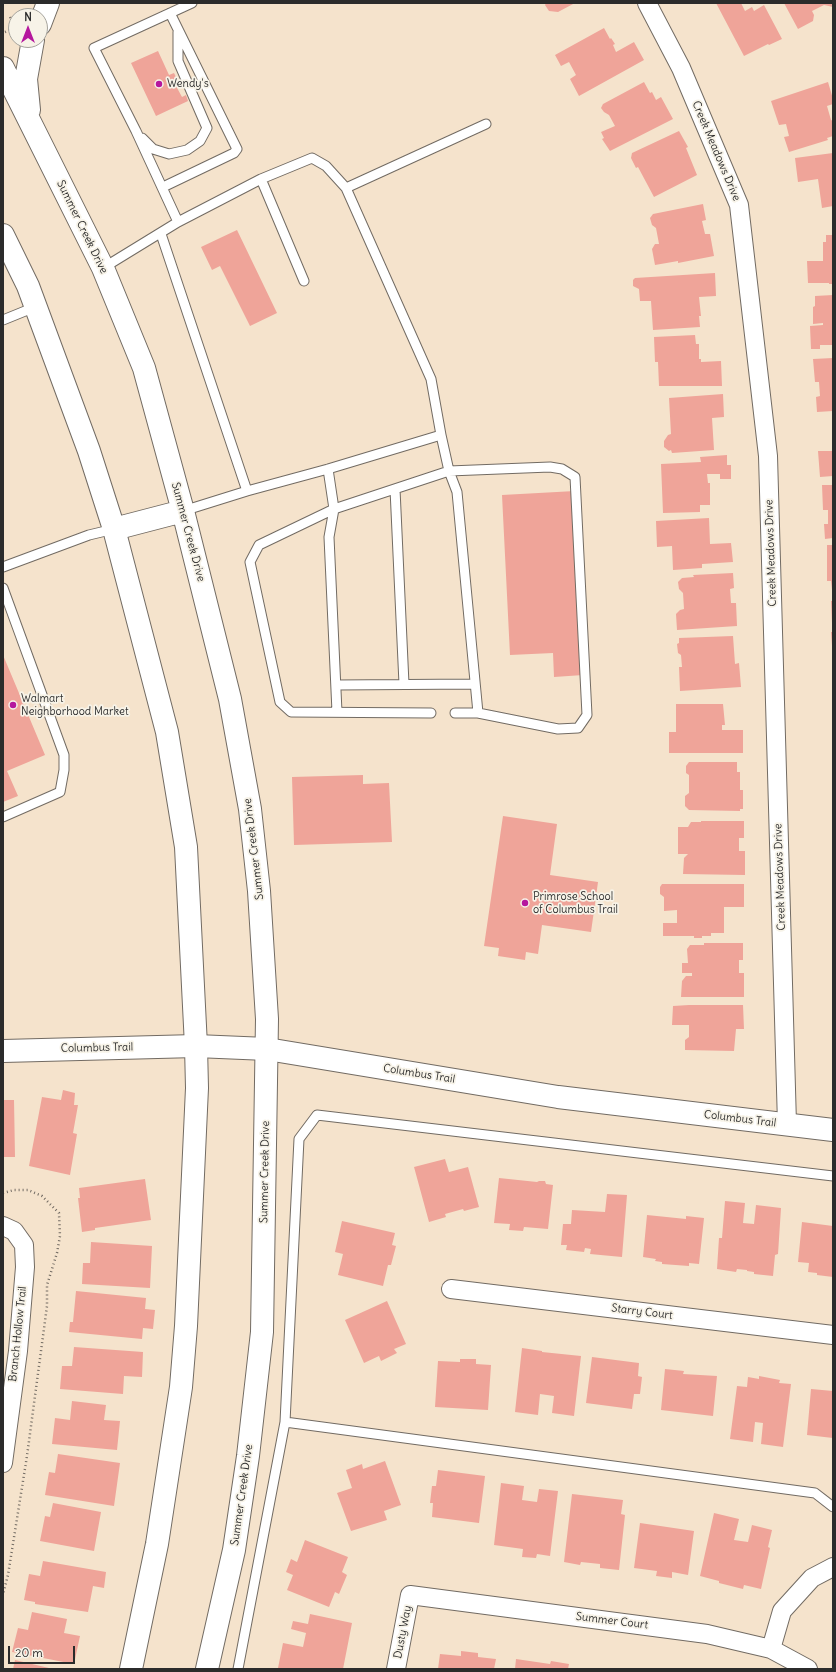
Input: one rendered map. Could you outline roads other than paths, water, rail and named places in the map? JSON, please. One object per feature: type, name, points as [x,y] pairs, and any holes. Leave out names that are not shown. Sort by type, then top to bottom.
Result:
[{"type":"main road","points":[[31,124],[26,79],[32,48]]},
{"type":"main road","name":"Summer Creek Drive","points":[[3,68],[103,268],[144,368],[183,511],[230,699],[250,809],[259,891],[267,1019],[262,1332],[248,1456],[234,1550],[207,1669]]},
{"type":"main road","points":[[3,235],[28,286],[88,451],[114,528],[167,732],[186,847],[196,1046],[196,1120],[186,1326],[181,1387],[157,1544],[131,1669]]},
{"type":"main road","points":[[114,528],[183,511]]},
{"type":"main road","name":"Columbus Trail","points":[[3,1051],[196,1046],[267,1049],[558,1097],[833,1130]]},
{"type":"street","name":"Creek Meadows Drive","points":[[647,3],[681,68],[740,205],[768,456],[787,1124]]},
{"type":"street","name":"Branch Hollow Trail","points":[[3,1463],[18,1351],[25,1267],[24,1245],[9,1229]]},
{"type":"street","name":"Starry Court","points":[[451,1288],[833,1335]]},
{"type":"street","points":[[771,1649],[782,1611],[812,1578],[833,1568]]},
{"type":"street","name":"Summer Court","points":[[410,1595],[707,1634],[771,1649],[808,1669]]},
{"type":"street","name":"Dusty Way","points":[[396,1669],[410,1595]]},
{"type":"lane","points":[[178,222],[136,131],[94,48],[192,3]]},
{"type":"lane","points":[[163,187],[234,154],[237,149],[170,13]]},
{"type":"lane","points":[[136,131],[153,149],[169,154],[187,150],[200,141],[207,128],[178,61],[178,29]]},
{"type":"lane","points":[[346,188],[486,124]]},
{"type":"lane","points":[[103,268],[161,234],[178,222],[261,179],[312,158],[326,166],[346,188],[430,379],[449,471],[457,492],[478,713]]},
{"type":"lane","points":[[261,179],[304,281]]},
{"type":"lane","points":[[161,234],[247,491]]},
{"type":"lane","points":[[3,320],[35,307]]},
{"type":"lane","points":[[183,511],[441,435]]},
{"type":"lane","points":[[430,713],[291,712],[280,702],[250,562],[259,545],[334,509],[449,471],[550,467],[562,469],[575,477],[587,714],[578,728],[558,729],[478,713],[455,713]]},
{"type":"lane","points":[[328,469],[334,509],[329,537],[337,712]]},
{"type":"lane","points":[[395,489],[404,684]]},
{"type":"lane","points":[[3,567],[89,535],[114,528]]},
{"type":"lane","points":[[3,588],[64,755],[64,770],[60,792],[3,817]]},
{"type":"lane","points":[[336,685],[475,684]]},
{"type":"lane","points":[[238,1669],[285,1422],[299,1139],[317,1115],[833,1176]]},
{"type":"lane","points":[[285,1422],[815,1493],[833,1507]]},
{"type":"place","name":"Wendy's","points":[[159,84]]},
{"type":"place","name":"Walmart Neighborhood Market","points":[[13,705]]},
{"type":"place","name":"Primrose School of Columbus Trail","points":[[525,903]]}]
